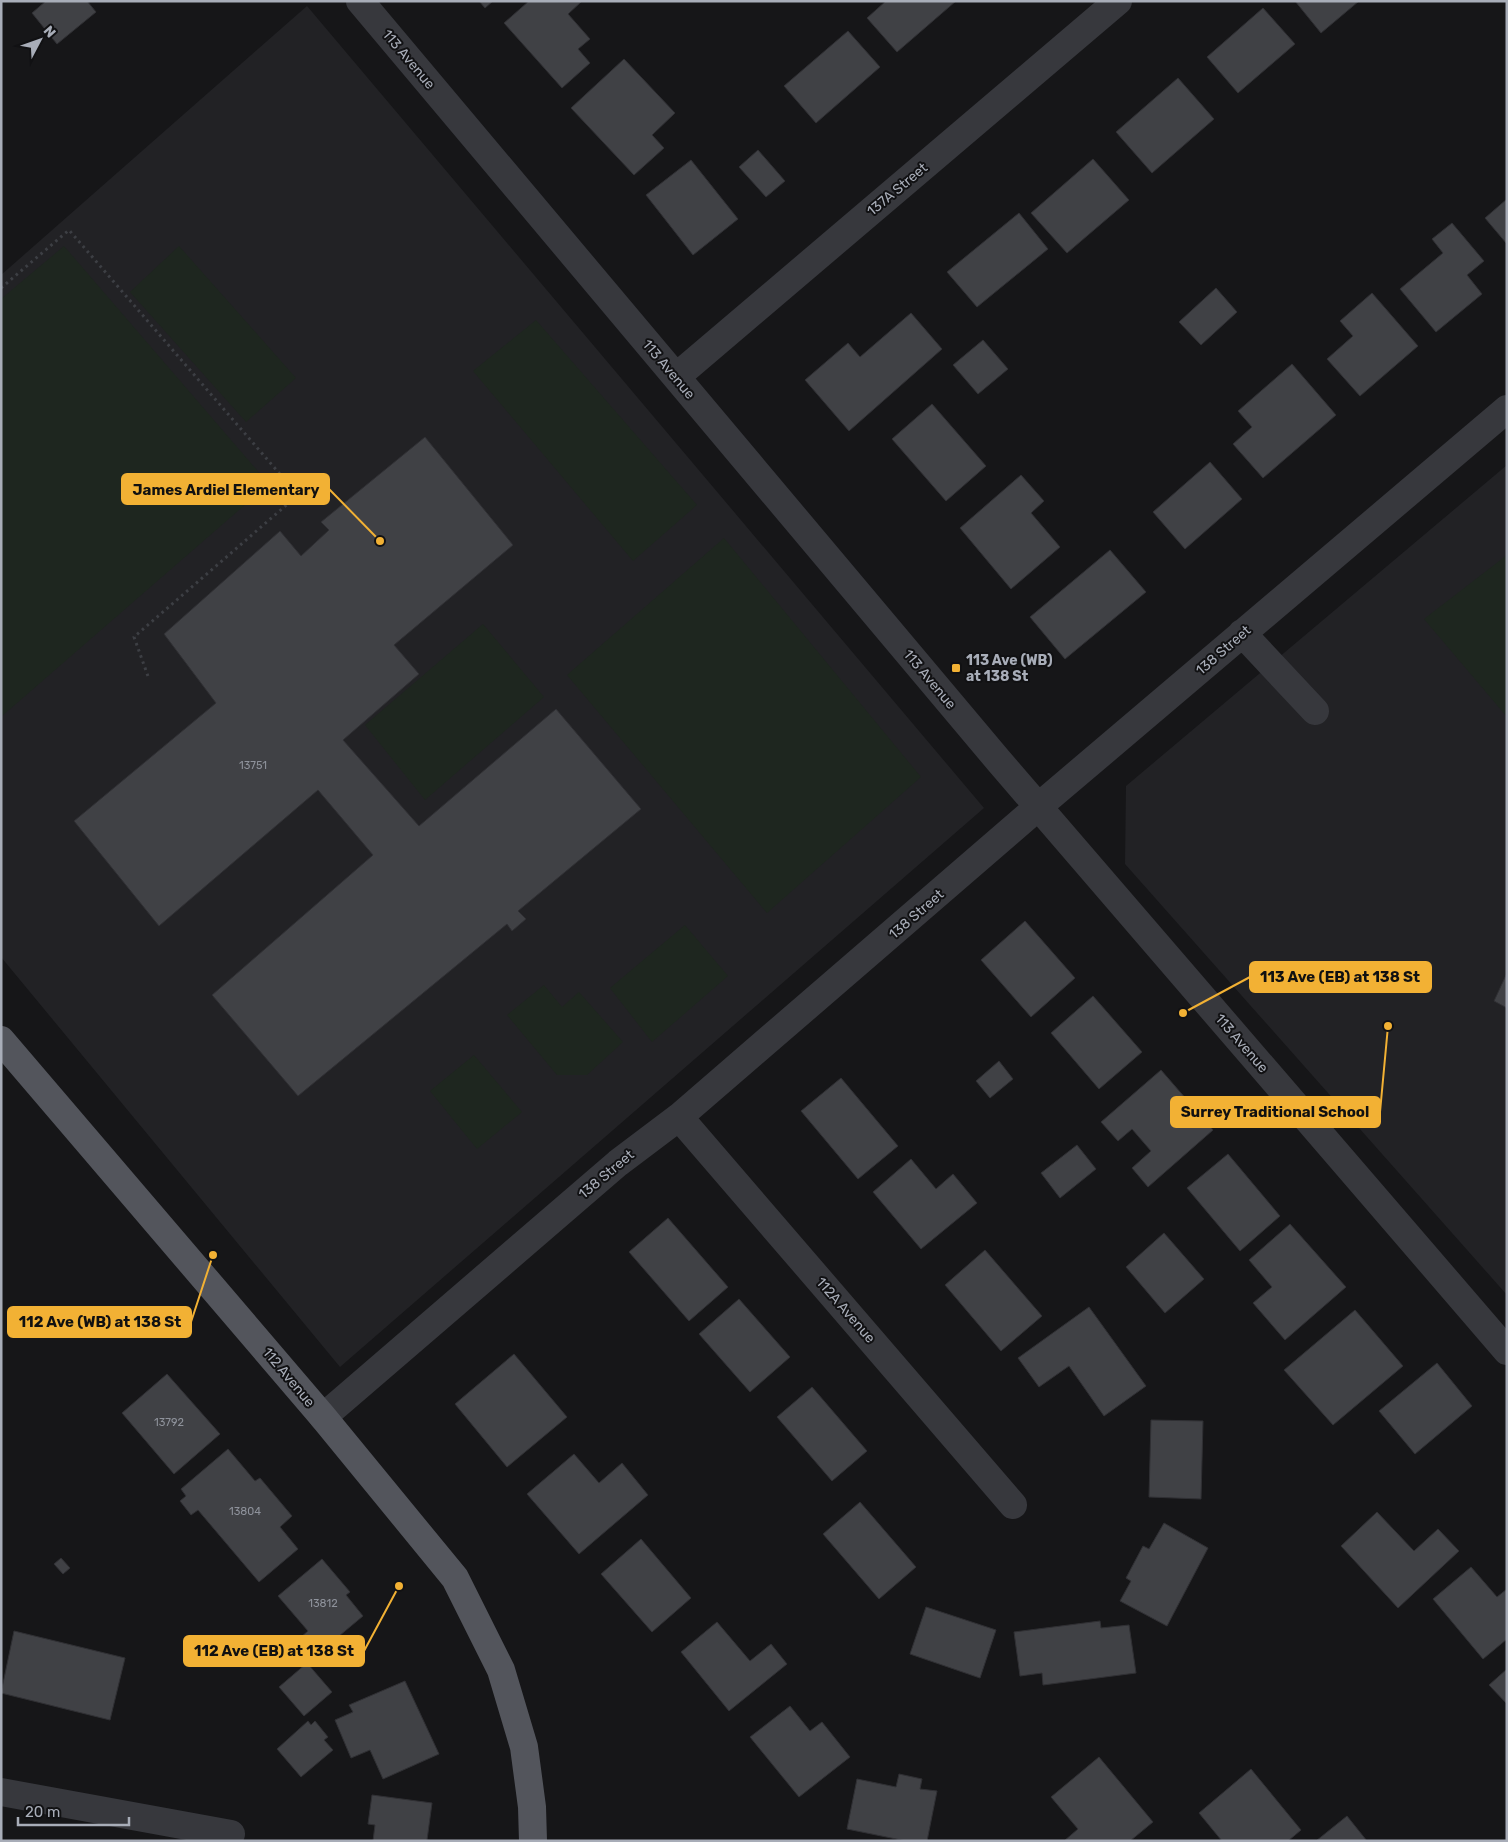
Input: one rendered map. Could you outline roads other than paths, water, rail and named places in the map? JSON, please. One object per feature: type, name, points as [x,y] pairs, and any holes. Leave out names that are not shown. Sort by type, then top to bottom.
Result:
[{"type":"main road","name":"112 Avenue","points":[[1,1040],[323,1417],[455,1578],[501,1670],[524,1747],[532,1807],[533,1841]]},
{"type":"street","name":"113 Avenue","points":[[360,1],[1038,807],[1507,1351]]},
{"type":"street","name":"137A Street","points":[[676,377],[1118,1]]},
{"type":"street","name":"138 Street","points":[[323,1417],[618,1163],[679,1116],[1038,807],[1507,409]]},
{"type":"street","points":[[1242,633],[1315,712]]},
{"type":"street","name":"112A Avenue","points":[[679,1116],[1013,1505]]},
{"type":"street","points":[[1,1792],[231,1834]]},
{"type":"place","name":"James Ardiel Elementary","points":[[380,541]]},
{"type":"place","name":"113 Ave (WB) at 138 St","points":[[956,668]]},
{"type":"place","name":"113 Ave (EB) at 138 St","points":[[1183,1013]]},
{"type":"place","name":"Surrey Traditional School","points":[[1388,1026]]},
{"type":"place","name":"112 Ave (WB) at 138 St","points":[[213,1255]]},
{"type":"place","name":"112 Ave (EB) at 138 St","points":[[399,1586]]}]
